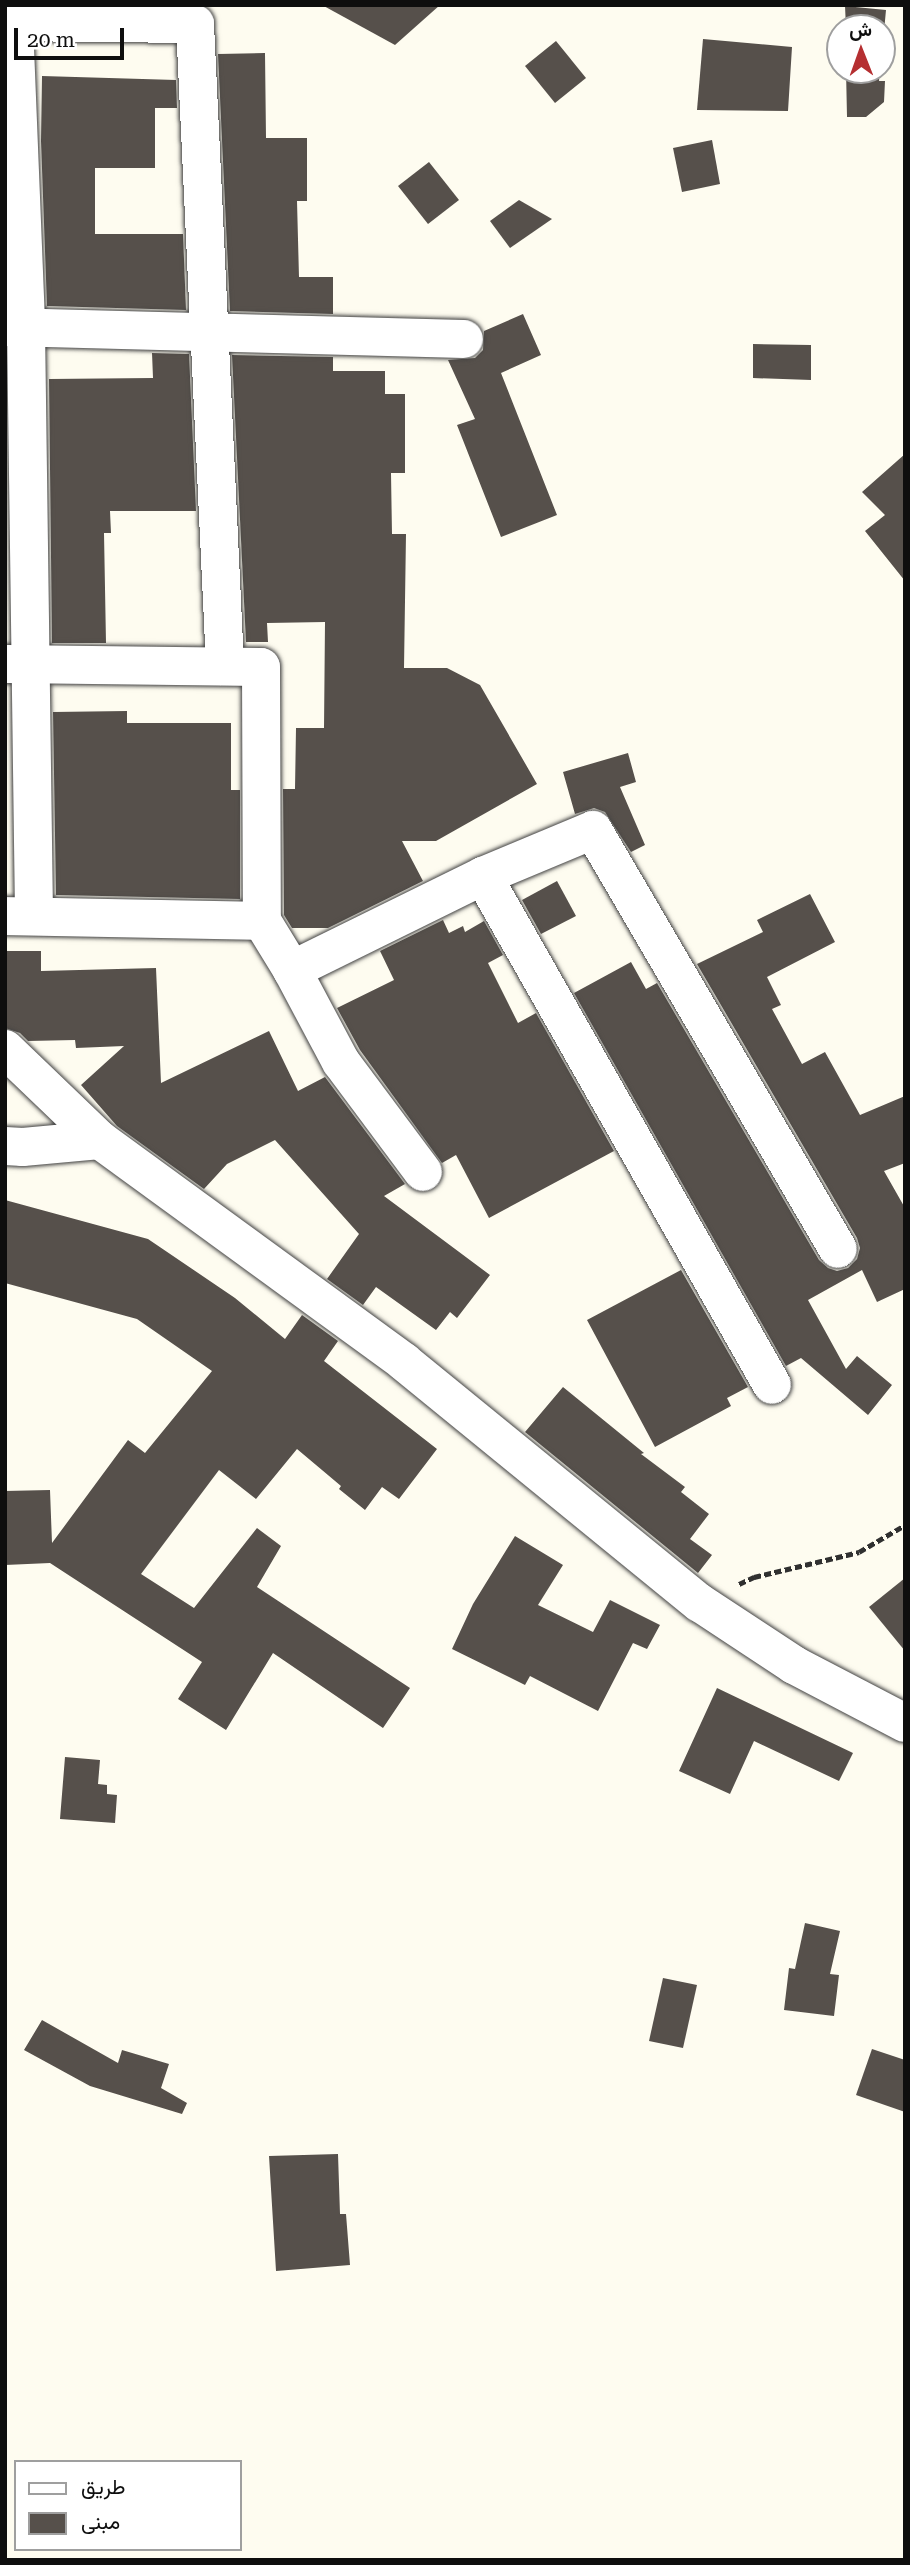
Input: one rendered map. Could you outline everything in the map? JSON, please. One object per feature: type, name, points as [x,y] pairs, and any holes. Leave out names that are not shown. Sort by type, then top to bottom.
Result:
[{"type":"street","points":[[225,666],[195,24],[10,22],[16,327],[20,916],[262,921]]},
{"type":"street","points":[[16,327],[464,339]]},
{"type":"street","points":[[17,664],[261,667],[262,921],[292,970],[341,1062],[423,1171]]},
{"type":"street","points":[[292,970],[483,876],[593,830],[838,1249]]},
{"type":"street","points":[[483,876],[772,1385]]},
{"type":"street","points":[[5,1049],[100,1140],[404,1362],[700,1603],[794,1665],[905,1723]]},
{"type":"street","points":[[5,1146],[100,1140]]},
{"type":"path","points":[[700,1603],[754,1577],[859,1552],[905,1525]]},
{"type":"building","points":[[322,5],[440,5],[395,45]]},
{"type":"building","points":[[845,6],[886,10],[886,14],[845,14]]},
{"type":"building","points":[[703,39],[792,47],[788,111],[697,110]]},
{"type":"building","points":[[556,41],[586,78],[555,103],[525,66]]},
{"type":"building","points":[[265,53],[266,138],[307,138],[307,201],[297,201],[299,277],[333,277],[333,314],[230,311],[218,54]]},
{"type":"building","points":[[42,76],[176,80],[177,108],[155,108],[155,168],[95,168],[95,234],[183,234],[186,310],[47,306],[41,141]]},
{"type":"building","points":[[846,84],[885,84],[884,102],[866,117],[847,117]]},
{"type":"building","points":[[712,140],[720,184],[682,192],[673,148]]},
{"type":"building","points":[[429,162],[459,200],[428,224],[398,186]]},
{"type":"building","points":[[519,200],[552,219],[510,248],[490,221]]},
{"type":"building","points":[[523,314],[541,355],[501,373],[557,515],[501,537],[457,425],[475,419],[448,360],[475,358],[483,350],[484,331]]},
{"type":"building","points":[[753,344],[811,345],[811,380],[753,378]]},
{"type":"building","points":[[152,353],[189,354],[196,511],[110,511],[111,533],[104,533],[106,643],[52,643],[49,379],[153,378]]},
{"type":"building","points":[[232,355],[333,357],[333,371],[385,371],[385,394],[405,394],[405,473],[391,473],[392,534],[406,534],[404,668],[447,668],[480,685],[537,784],[436,841],[402,841],[423,881],[328,928],[292,928],[284,915],[283,789],[295,789],[296,728],[324,728],[325,622],[267,623],[268,642],[246,642]]},
{"type":"building","points":[[905,454],[905,581],[865,531],[885,515],[862,492]]},
{"type":"building","points":[[127,711],[127,723],[231,723],[231,790],[240,790],[240,899],[56,895],[53,712]]},
{"type":"building","points":[[628,753],[636,782],[620,787],[645,845],[631,852],[605,812],[594,808],[575,814],[563,772]]},
{"type":"building","points":[[557,881],[576,916],[541,934],[522,900]]},
{"type":"building","points":[[810,894],[835,942],[767,977],[781,1005],[772,1009],[802,1064],[825,1052],[860,1115],[905,1096],[905,1163],[884,1171],[905,1208],[905,1289],[877,1302],[862,1270],[808,1300],[846,1369],[857,1356],[892,1385],[868,1415],[801,1358],[786,1366],[574,993],[631,962],[646,989],[657,983],[819,1260],[828,1268],[837,1271],[848,1268],[857,1259],[860,1248],[857,1238],[697,964],[763,932],[757,920]]},
{"type":"building","points":[[443,920],[449,933],[463,926],[465,932],[484,921],[503,955],[488,963],[518,1023],[536,1013],[614,1151],[489,1218],[456,1155],[442,1163],[360,1050],[337,1008],[394,980],[380,951]]},
{"type":"building","points":[[5,951],[41,951],[41,971],[156,968],[161,1083],[269,1031],[298,1091],[325,1077],[405,1184],[384,1196],[490,1275],[457,1318],[450,1312],[436,1330],[376,1287],[363,1305],[327,1279],[359,1234],[275,1140],[227,1164],[204,1189],[117,1126],[81,1085],[124,1046],[76,1048],[75,1040],[28,1041],[20,1033],[5,1028]]},
{"type":"building","points":[[5,1200],[148,1239],[235,1298],[285,1339],[302,1315],[338,1341],[324,1361],[437,1449],[399,1499],[382,1487],[365,1510],[297,1449],[256,1499],[219,1470],[141,1574],[194,1608],[257,1528],[281,1546],[257,1587],[410,1688],[383,1728],[273,1653],[226,1730],[178,1699],[202,1662],[50,1563],[5,1565],[5,1491],[50,1490],[52,1543],[128,1440],[145,1453],[212,1371],[137,1319],[5,1283]]},
{"type":"building","points":[[681,1270],[748,1387],[727,1398],[731,1406],[655,1447],[587,1320]]},
{"type":"building","points":[[563,1387],[644,1453],[641,1454],[685,1487],[681,1492],[709,1514],[690,1539],[712,1555],[698,1573],[525,1432]]},
{"type":"building","points":[[515,1536],[563,1565],[538,1605],[593,1632],[610,1600],[660,1625],[647,1649],[633,1643],[598,1711],[530,1676],[525,1685],[452,1649],[473,1604]]},
{"type":"building","points":[[905,1578],[905,1651],[869,1607]]},
{"type":"building","points":[[717,1688],[853,1753],[839,1781],[754,1741],[730,1794],[679,1771]]},
{"type":"building","points":[[65,1757],[100,1760],[98,1784],[107,1785],[107,1794],[117,1795],[115,1823],[60,1819]]},
{"type":"building","points":[[805,1923],[840,1931],[830,1974],[839,1975],[834,2016],[784,2010],[789,1968],[795,1969]]},
{"type":"building","points":[[663,1978],[697,1985],[683,2048],[649,2041]]},
{"type":"building","points":[[42,2020],[118,2063],[122,2050],[169,2064],[161,2088],[187,2103],[182,2114],[90,2086],[24,2050]]},
{"type":"building","points":[[872,2049],[905,2060],[905,2112],[856,2095]]},
{"type":"building","points":[[338,2154],[340,2214],[346,2214],[350,2265],[276,2271],[269,2156]]}]
